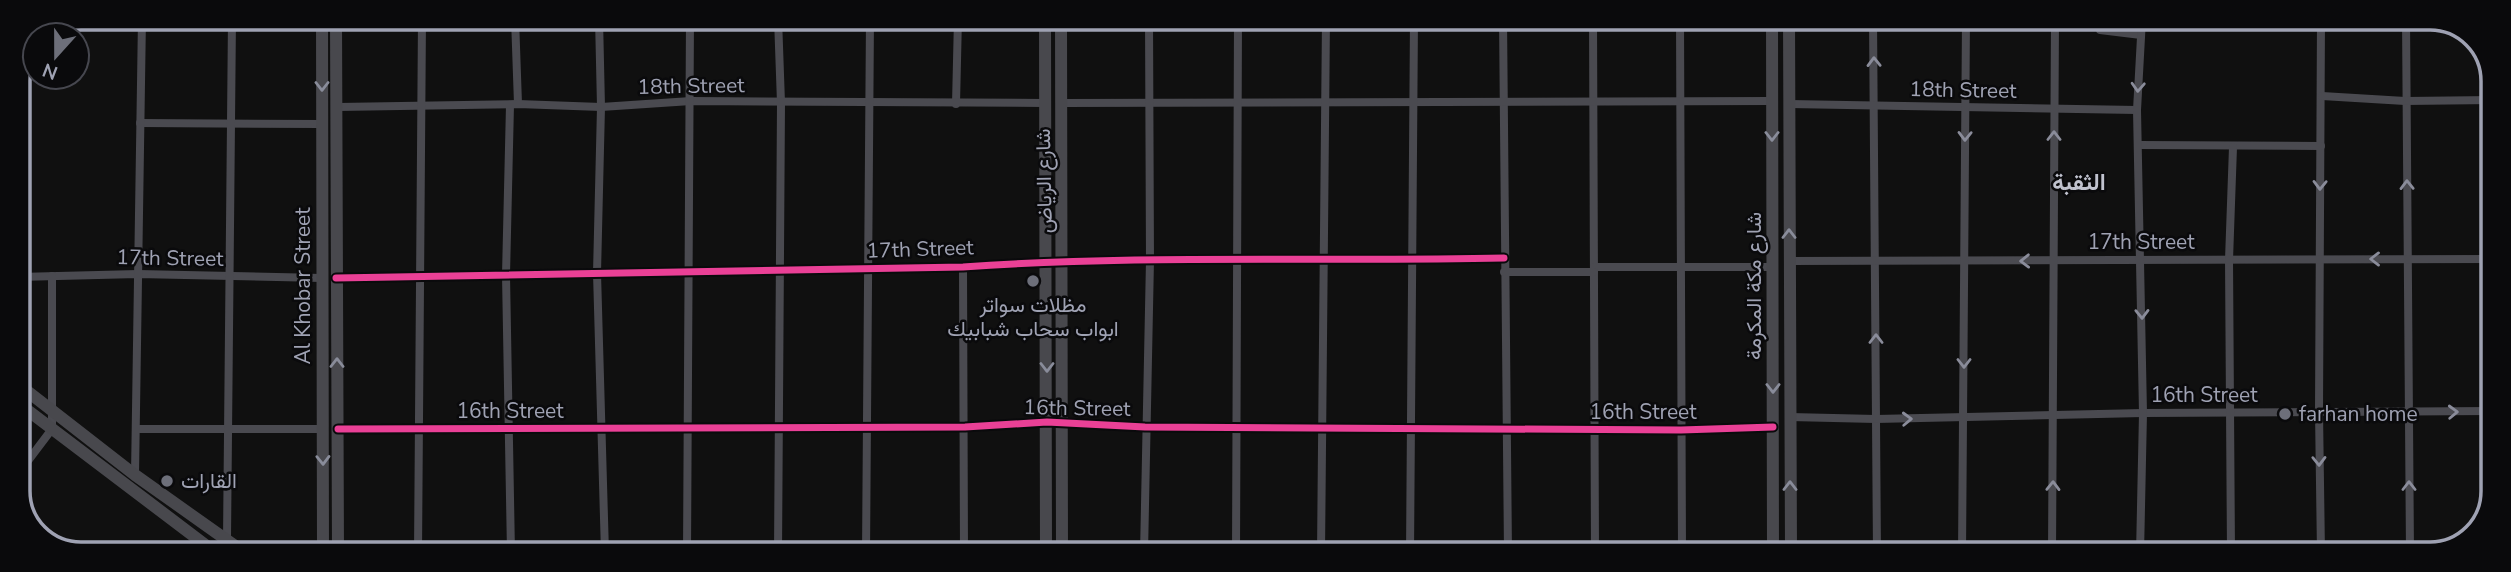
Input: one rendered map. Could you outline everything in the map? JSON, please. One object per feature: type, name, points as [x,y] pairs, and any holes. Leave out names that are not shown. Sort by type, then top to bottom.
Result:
[{"type":"main road","name":"Al Khobar Street","points":[[322,30],[323,542]]},
{"type":"main road","name":"Al Khobar Street","points":[[336,30],[339,542]]},
{"type":"main road","name":"شارع الرياض","points":[[1045,30],[1046,542]]},
{"type":"main road","name":"شارع الرياض","points":[[1061,30],[1064,264],[1062,542]]},
{"type":"main road","name":"شارع مكة المكرمة","points":[[1772,30],[1773,542]]},
{"type":"main road","name":"شارع مكة المكرمة","points":[[1789,30],[1791,542]]},
{"type":"main road","points":[[30,394],[135,475],[231,542]]},
{"type":"main road","points":[[30,412],[201,542]]},
{"type":"main road","points":[[324,510],[338,510]]},
{"type":"street","points":[[135,475],[142,30]]},
{"type":"street","points":[[227,539],[232,30]]},
{"type":"street","points":[[418,542],[422,30]]},
{"type":"street","points":[[511,542],[506,275],[515,30]]},
{"type":"street","points":[[599,30],[601,107],[597,273],[605,542]]},
{"type":"street","points":[[687,542],[690,30]]},
{"type":"street","points":[[778,30],[781,103],[778,542]]},
{"type":"street","points":[[866,542],[872,103],[870,30]]},
{"type":"street","points":[[956,104],[958,30]]},
{"type":"street","points":[[1144,542],[1150,260],[1149,30]]},
{"type":"street","points":[[1236,542],[1238,30]]},
{"type":"street","points":[[1321,542],[1326,30]]},
{"type":"street","points":[[1410,542],[1414,30]]},
{"type":"street","points":[[1503,30],[1508,542]]},
{"type":"street","points":[[1592,30],[1595,542]]},
{"type":"street","points":[[1680,30],[1682,542]]},
{"type":"street","points":[[1873,30],[1877,260],[1877,542]]},
{"type":"street","points":[[1962,542],[1966,30]]},
{"type":"street","points":[[2052,542],[2055,30]]},
{"type":"street","points":[[2100,30],[2141,35]]},
{"type":"street","points":[[2140,542],[2143,413],[2137,110],[2141,30]]},
{"type":"street","points":[[2321,30],[2321,542]]},
{"type":"street","points":[[2406,30],[2410,542]]},
{"type":"street","points":[[2322,96],[2406,101],[2481,100]]},
{"type":"street","points":[[1062,103],[1151,105],[1772,100]]},
{"type":"street","name":"18th Street","points":[[338,107],[514,104],[601,107],[691,101],[1045,103]]},
{"type":"street","name":"18th Street","points":[[1789,104],[1875,107],[1965,105],[2054,111],[2137,110]]},
{"type":"street","points":[[140,123],[322,124]]},
{"type":"street","points":[[2139,145],[2321,146]]},
{"type":"street","points":[[2231,542],[2229,260],[2233,147]]},
{"type":"street","name":"17th Street","points":[[336,278],[962,267],[1046,261],[1064,264],[1150,260],[1504,258]]},
{"type":"street","name":"17th Street","points":[[1790,261],[2481,259]]},
{"type":"street","points":[[962,267],[964,542]]},
{"type":"street","points":[[1504,272],[1773,267]]},
{"type":"street","name":"17th Street","points":[[30,277],[138,274],[322,278]]},
{"type":"street","points":[[30,458],[52,429],[52,276]]},
{"type":"street","name":"16th Street","points":[[1790,417],[1876,419],[2143,413],[2481,411]]},
{"type":"street","name":"16th Street","points":[[338,429],[867,427],[1047,422],[1145,427],[1681,430],[1773,427]]},
{"type":"street","points":[[136,429],[322,429]]},
{"type":"cycle path","points":[[336,278],[963,267],[1165,259],[1504,258]]},
{"type":"cycle path","points":[[338,429],[965,427],[1047,422],[1145,427],[1681,430],[1773,427]]},
{"type":"place","name":"مظلات سواتر ابواب سحاب شبابيك","points":[[1033,281]]},
{"type":"place","name":"farhan home","points":[[2285,414]]},
{"type":"place","name":"القارات","points":[[167,481]]},
{"type":"district","name":"الثقبة","points":[[2079,182]]}]
